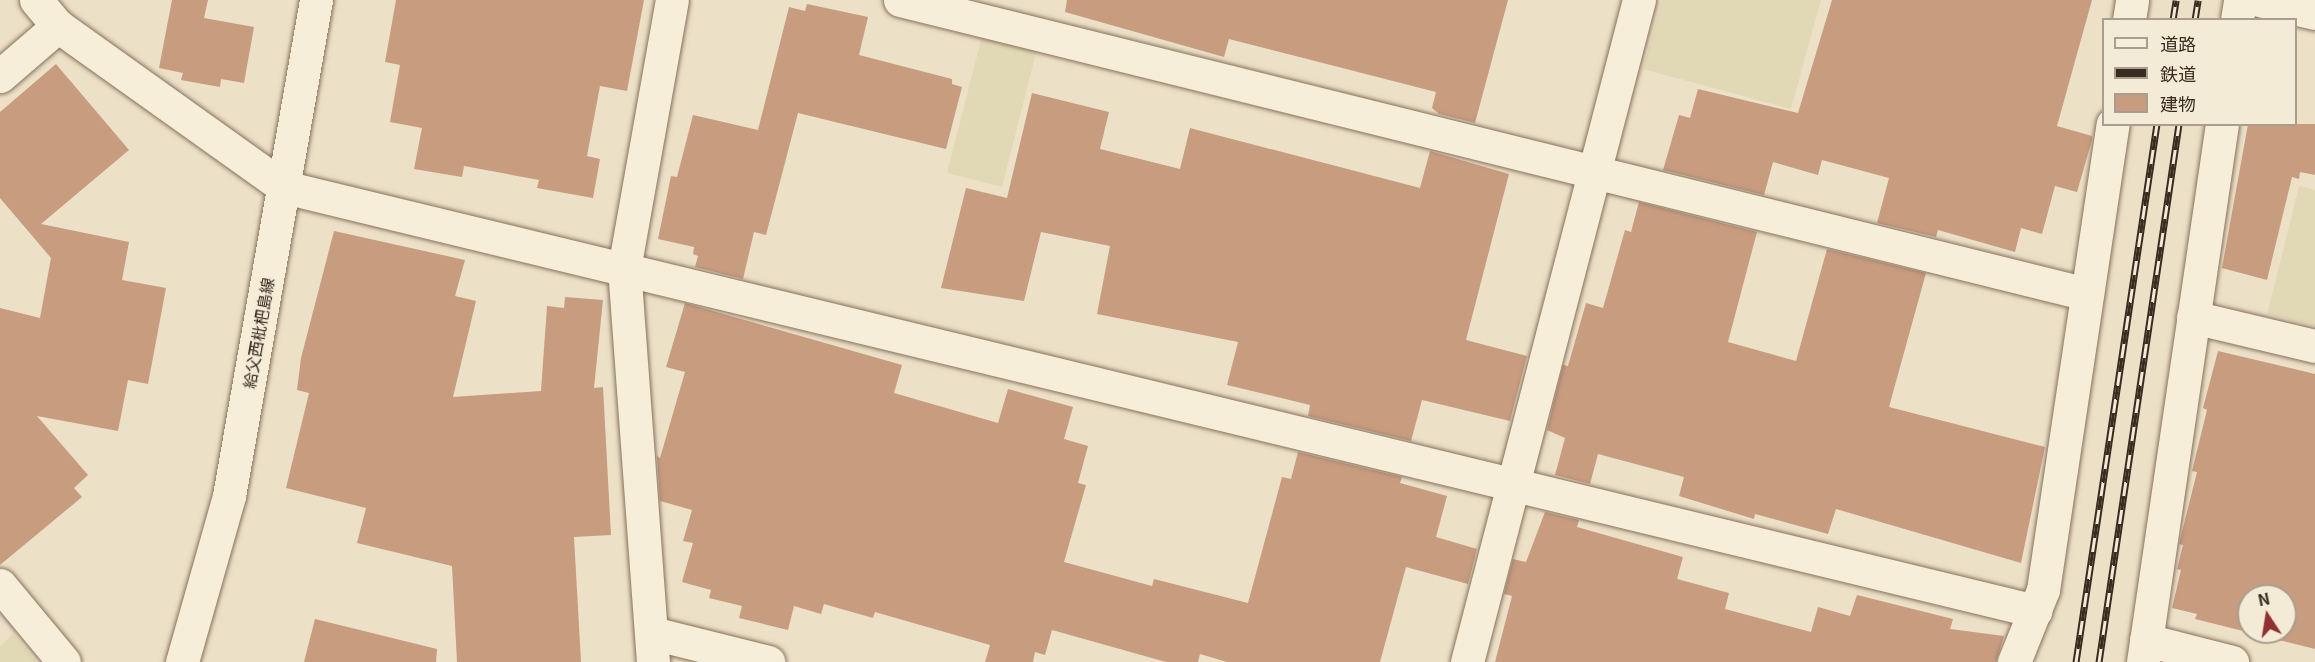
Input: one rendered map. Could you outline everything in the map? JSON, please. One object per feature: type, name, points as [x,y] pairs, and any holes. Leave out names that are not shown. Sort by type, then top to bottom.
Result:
[{"type":"street","points":[[36,0],[58,26],[284,187],[2035,611]]},
{"type":"street","name":"給父西枇杷島線","points":[[182,662],[229,496],[316,0]]},
{"type":"street","points":[[672,0],[624,269],[652,648],[768,662]]},
{"type":"street","points":[[900,0],[2087,294]]},
{"type":"street","points":[[1467,662],[1639,0]]},
{"type":"street","points":[[2129,18],[2132,0]]},
{"type":"street","points":[[2237,18],[2240,0]]},
{"type":"street","points":[[2259,0],[2315,13]]},
{"type":"street","points":[[0,76],[58,26]]},
{"type":"street","points":[[2014,662],[2043,590],[2113,126]]},
{"type":"street","points":[[2222,126],[2144,651],[2232,662]]},
{"type":"street","points":[[2193,317],[2315,346]]},
{"type":"street","points":[[0,585],[64,662]]},
{"type":"shaded area","points":[[1662,0],[1821,0],[1791,109],[1643,69]]},
{"type":"shaded area","points":[[982,36],[1037,49],[1002,187],[947,173]]},
{"type":"shaded area","points":[[2299,186],[2315,190],[2315,326],[2267,314]]},
{"type":"shaded area","points":[[13,634],[37,662],[0,662],[0,646]]},
{"type":"building","points":[[172,0],[208,0],[204,18],[254,27],[244,83],[221,79],[220,87],[181,80],[183,73],[159,68]]},
{"type":"building","points":[[396,0],[644,0],[627,91],[600,86],[587,156],[600,159],[593,198],[537,188],[539,180],[464,166],[462,177],[414,169],[422,128],[390,122],[400,65],[385,62]]},
{"type":"building","points":[[1067,0],[1508,0],[1475,123],[1439,114],[1432,108],[1436,92],[1229,39],[1224,57],[1065,12]]},
{"type":"building","points":[[1832,0],[2092,0],[2057,126],[2092,136],[2092,140],[2077,192],[2055,186],[2042,234],[2021,228],[2015,252],[1938,230],[1936,237],[1877,223],[1889,178],[1822,160],[1818,175],[1773,162],[1764,195],[1663,170],[1679,115],[1690,118],[1698,89],[1798,113]]},
{"type":"building","points":[[807,4],[868,17],[859,55],[952,79],[952,84],[962,87],[946,149],[798,113],[766,235],[754,232],[743,279],[695,267],[698,256],[693,254],[694,247],[658,239],[671,176],[677,177],[693,115],[758,130],[789,7],[805,11]]},
{"type":"building","points":[[56,64],[129,150],[41,224],[129,242],[122,280],[166,288],[148,384],[128,380],[118,431],[37,416],[88,475],[74,488],[82,497],[0,565],[0,308],[40,318],[51,258],[0,198],[0,112]]},
{"type":"building","points":[[1032,93],[1109,112],[1100,149],[1180,169],[1190,128],[1420,188],[1430,151],[1509,174],[1466,340],[1527,356],[1510,421],[1422,400],[1411,441],[1308,416],[1310,405],[1227,385],[1238,342],[1097,314],[1110,246],[1041,232],[1024,301],[941,288],[966,188],[1007,198]]},
{"type":"building","points":[[2315,124],[2315,175],[2300,172],[2299,179],[2292,177],[2267,280],[2222,268],[2248,126]]},
{"type":"building","points":[[1639,202],[1757,232],[1728,342],[1796,361],[1827,249],[1926,273],[1889,407],[2045,447],[2021,563],[1836,509],[1828,534],[1755,514],[1754,519],[1679,496],[1684,477],[1598,454],[1590,484],[1555,475],[1565,438],[1547,430],[1563,365],[1568,366],[1586,303],[1603,308],[1625,230],[1631,232]]},
{"type":"building","points":[[334,231],[465,260],[455,296],[476,301],[453,397],[541,391],[547,306],[564,308],[565,297],[603,300],[594,388],[603,387],[611,535],[574,537],[581,662],[457,662],[452,566],[357,543],[366,508],[286,488],[309,393],[297,390],[301,358]]},
{"type":"building","points":[[685,303],[902,365],[894,393],[998,423],[1008,389],[1073,407],[1064,439],[1088,446],[1078,483],[1086,485],[1064,562],[1152,586],[1154,579],[1248,603],[1282,477],[1291,479],[1298,452],[1402,477],[1400,483],[1447,496],[1436,537],[1477,549],[1468,584],[1406,567],[1380,662],[1227,662],[1200,654],[1198,662],[1166,662],[1052,630],[1045,655],[1035,652],[1033,662],[985,662],[990,645],[875,612],[873,618],[824,604],[821,614],[794,606],[788,630],[739,618],[742,606],[709,598],[711,590],[682,582],[693,543],[683,541],[692,510],[660,501],[657,456],[660,458],[685,372],[666,367]]},
{"type":"building","points":[[2218,351],[2315,374],[2315,649],[2295,644],[2297,644],[2297,584],[2237,584],[2237,630],[2195,619],[2197,614],[2172,608],[2181,570],[2177,569],[2183,545],[2179,544],[2197,472],[2192,471],[2207,410],[2203,408]]},
{"type":"building","points":[[1545,512],[1579,520],[1577,527],[1683,557],[1677,579],[1729,593],[1725,609],[1811,632],[1818,607],[1850,616],[1857,595],[1953,619],[1950,629],[2004,636],[1996,662],[1495,662],[1512,596],[1504,594],[1513,559],[1526,562]]},
{"type":"building","points":[[315,619],[437,649],[436,662],[304,662]]},
{"type":"railway","points":[[2173,18],[2176,0]]},
{"type":"railway","points":[[2195,18],[2198,0]]},
{"type":"railway","points":[[2076,662],[2157,126]]},
{"type":"railway","points":[[2099,662],[2179,126]]}]
